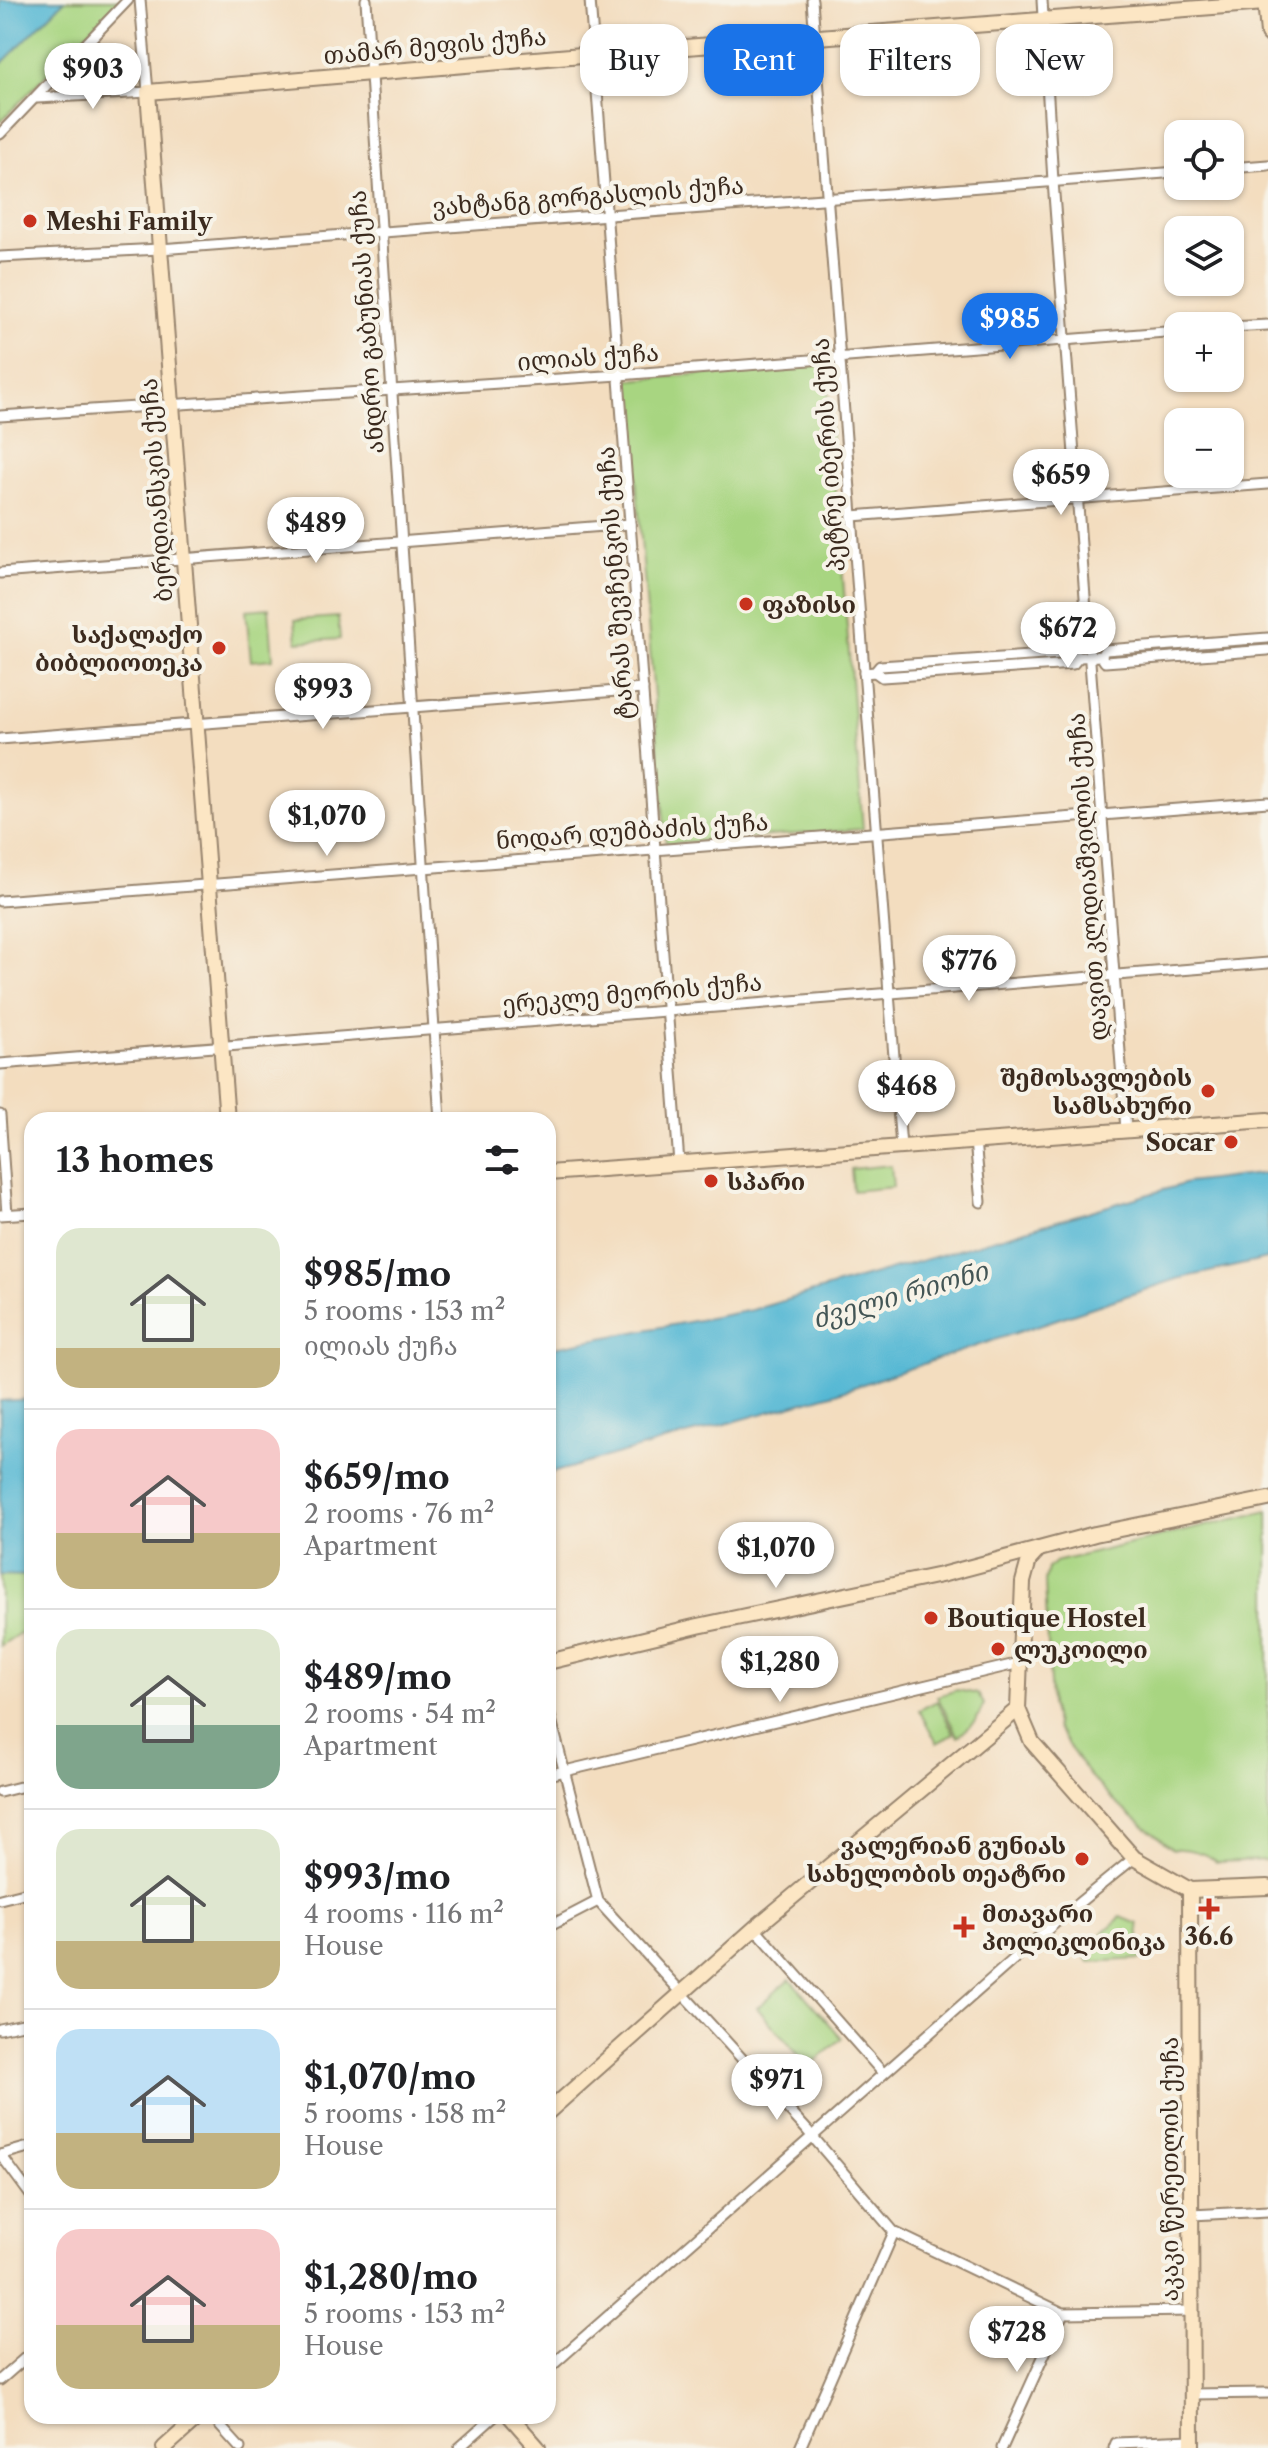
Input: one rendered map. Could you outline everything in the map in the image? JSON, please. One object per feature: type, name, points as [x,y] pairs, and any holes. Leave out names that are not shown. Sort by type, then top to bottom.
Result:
[{"type":"street","points":[[0,134],[128,0]]},
{"type":"street","name":"ბერდიანსკის ქუჩა","points":[[140,0],[226,1112]]},
{"type":"street","name":"ანდრო გაბუნიას ქუჩა","points":[[366,0],[439,1112]]},
{"type":"street","name":"ტარას შევჩენკოს ქუჩა","points":[[590,0],[592,24]]},
{"type":"street","name":"პეტრე იბერის ქუჩა","points":[[812,0],[814,24]]},
{"type":"street","name":"დავით კლდიაშვილის ქუჩა","points":[[1042,0],[1078,499],[1096,656],[1102,815],[1126,1130]]},
{"type":"street","points":[[1266,2],[1268,34]]},
{"type":"street","name":"თამარ მეფის ქუჩა","points":[[824,36],[1266,2]]},
{"type":"street","name":"თამარ მეფის ქუჩა","points":[[37,98],[148,92],[580,55]]},
{"type":"street","name":"ტარას შევჩენკოს ქუჩა","points":[[597,96],[679,1163]]},
{"type":"street","name":"პეტრე იბერის ქუჩა","points":[[820,96],[852,516],[870,672],[876,833],[901,1147]]},
{"type":"street","points":[[1244,167],[1268,165]]},
{"type":"street","name":"ვახტანგ გორგასლის ქუჩა","points":[[0,257],[160,249],[1164,173]]},
{"type":"street","points":[[1244,326],[1268,325]]},
{"type":"street","name":"ილიას ქუჩა","points":[[0,416],[619,375],[1164,332]]},
{"type":"street","points":[[852,516],[1268,484]]},
{"type":"street","points":[[0,573],[630,524]]},
{"type":"street","points":[[870,672],[880,666],[1074,653],[1079,657],[1096,656],[1105,650],[1268,638]]},
{"type":"street","points":[[1096,656],[1105,662],[1268,650]]},
{"type":"street","points":[[0,739],[643,689]]},
{"type":"street","name":"ნოდარ დუმბაძის ქუჩა","points":[[0,901],[1268,802]]},
{"type":"street","name":"ერეკლე მეორის ქუჩა","points":[[0,1064],[1268,963]]},
{"type":"street","points":[[0,1115],[4,1214],[24,1213]]},
{"type":"street","points":[[556,1172],[1268,1120]]},
{"type":"street","points":[[975,1141],[981,1202]]},
{"type":"street","points":[[556,1660],[698,1626],[941,1575],[1014,1553],[1095,1534],[1268,1499]]},
{"type":"street","points":[[1039,1549],[1029,1560],[1023,1582],[1018,1709],[1032,1742],[1134,1858],[1190,1890],[1268,1887]]},
{"type":"street","points":[[1014,1553],[1023,1582]]},
{"type":"street","points":[[556,1773],[1020,1663]]},
{"type":"street","points":[[556,2105],[755,1928],[1018,1709]]},
{"type":"street","points":[[556,1740],[598,1901],[894,2232],[1063,2313],[1192,2311]]},
{"type":"street","points":[[0,1792],[24,1786]]},
{"type":"street","points":[[556,2362],[1064,1915],[1134,1858]]},
{"type":"street","name":"აკაკი წერეთლის ქუჩა","points":[[1190,1890],[1192,2444]]},
{"type":"street","points":[[0,1899],[24,1893]]},
{"type":"street","points":[[556,1923],[598,1901]]},
{"type":"street","points":[[755,1928],[883,2073]]},
{"type":"street","points":[[0,2029],[24,2024]]},
{"type":"street","points":[[24,2148],[0,2155],[24,2186]]},
{"type":"street","points":[[1192,2215],[1268,2211]]},
{"type":"street","points":[[800,2448],[894,2232]]},
{"type":"street","points":[[1002,2448],[1063,2313]]},
{"type":"street","points":[[0,2380],[24,2359]]},
{"type":"street","points":[[1191,2394],[1268,2393]]},
{"type":"street","points":[[164,2448],[191,2424]]},
{"type":"street","points":[[218,2424],[240,2448]]},
{"type":"street","points":[[459,2448],[486,2424]]},
{"type":"street","points":[[517,2424],[538,2448]]},
{"type":"street","points":[[1114,2448],[1116,2443],[1192,2444]]},
{"type":"green space","points":[[65,0],[120,0],[0,122],[0,65]]},
{"type":"green space","name":"ფაზისი","points":[[826,364],[863,829],[666,844],[628,380]]},
{"type":"green space","points":[[269,608],[273,659],[251,661],[246,610]]},
{"type":"green space","points":[[338,617],[340,639],[297,642],[295,620]]},
{"type":"green space","points":[[891,1165],[893,1187],[853,1191],[851,1169]]},
{"type":"green space","points":[[1268,1511],[1268,1860],[1216,1862],[1196,1851],[1173,1849],[1118,1805],[1089,1775],[1057,1729],[1051,1704],[1045,1581],[1048,1568],[1055,1562]]},
{"type":"green space","points":[[0,1575],[24,1576],[24,1630],[0,1646]]},
{"type":"green space","points":[[957,1690],[978,1694],[984,1704],[976,1721],[958,1737],[937,1696]]},
{"type":"green space","points":[[937,1701],[954,1734],[937,1743],[919,1710]]},
{"type":"green space","points":[[1121,1917],[1138,1924],[1141,1959],[1089,1962],[1082,1951]]},
{"type":"green space","points":[[790,1979],[842,2038],[809,2067],[757,2008]]},
{"type":"water","points":[[0,0],[65,0],[0,65]]},
{"type":"water","name":"ძველი რიონი","points":[[1268,1173],[1268,1259],[1177,1279],[836,1393],[556,1472],[556,1347],[752,1310],[1187,1183]]},
{"type":"water","points":[[24,1400],[24,1576],[0,1575],[0,1401]]},
{"type":"place","name":"Meshi Family","points":[[30,221]]},
{"type":"place","name":"ფაზისი","points":[[746,604]]},
{"type":"place","name":"საქალაქო ბიბლიოთეკა","points":[[219,648]]},
{"type":"place","name":"შემოსავლების სამსახური","points":[[1208,1091]]},
{"type":"place","name":"Socar","points":[[1231,1142]]},
{"type":"place","name":"სპარი","points":[[711,1181]]},
{"type":"place","name":"Boutique Hostel","points":[[931,1618]]},
{"type":"place","name":"ლუკოილი","points":[[998,1649]]},
{"type":"place","name":"ვალერიან გუნიას სახელობის თეატრი","points":[[1082,1859]]},
{"type":"place","name":"36.6","points":[[1209,1909]]},
{"type":"place","name":"მთავარი პოლიკლინიკა","points":[[964,1927]]}]
